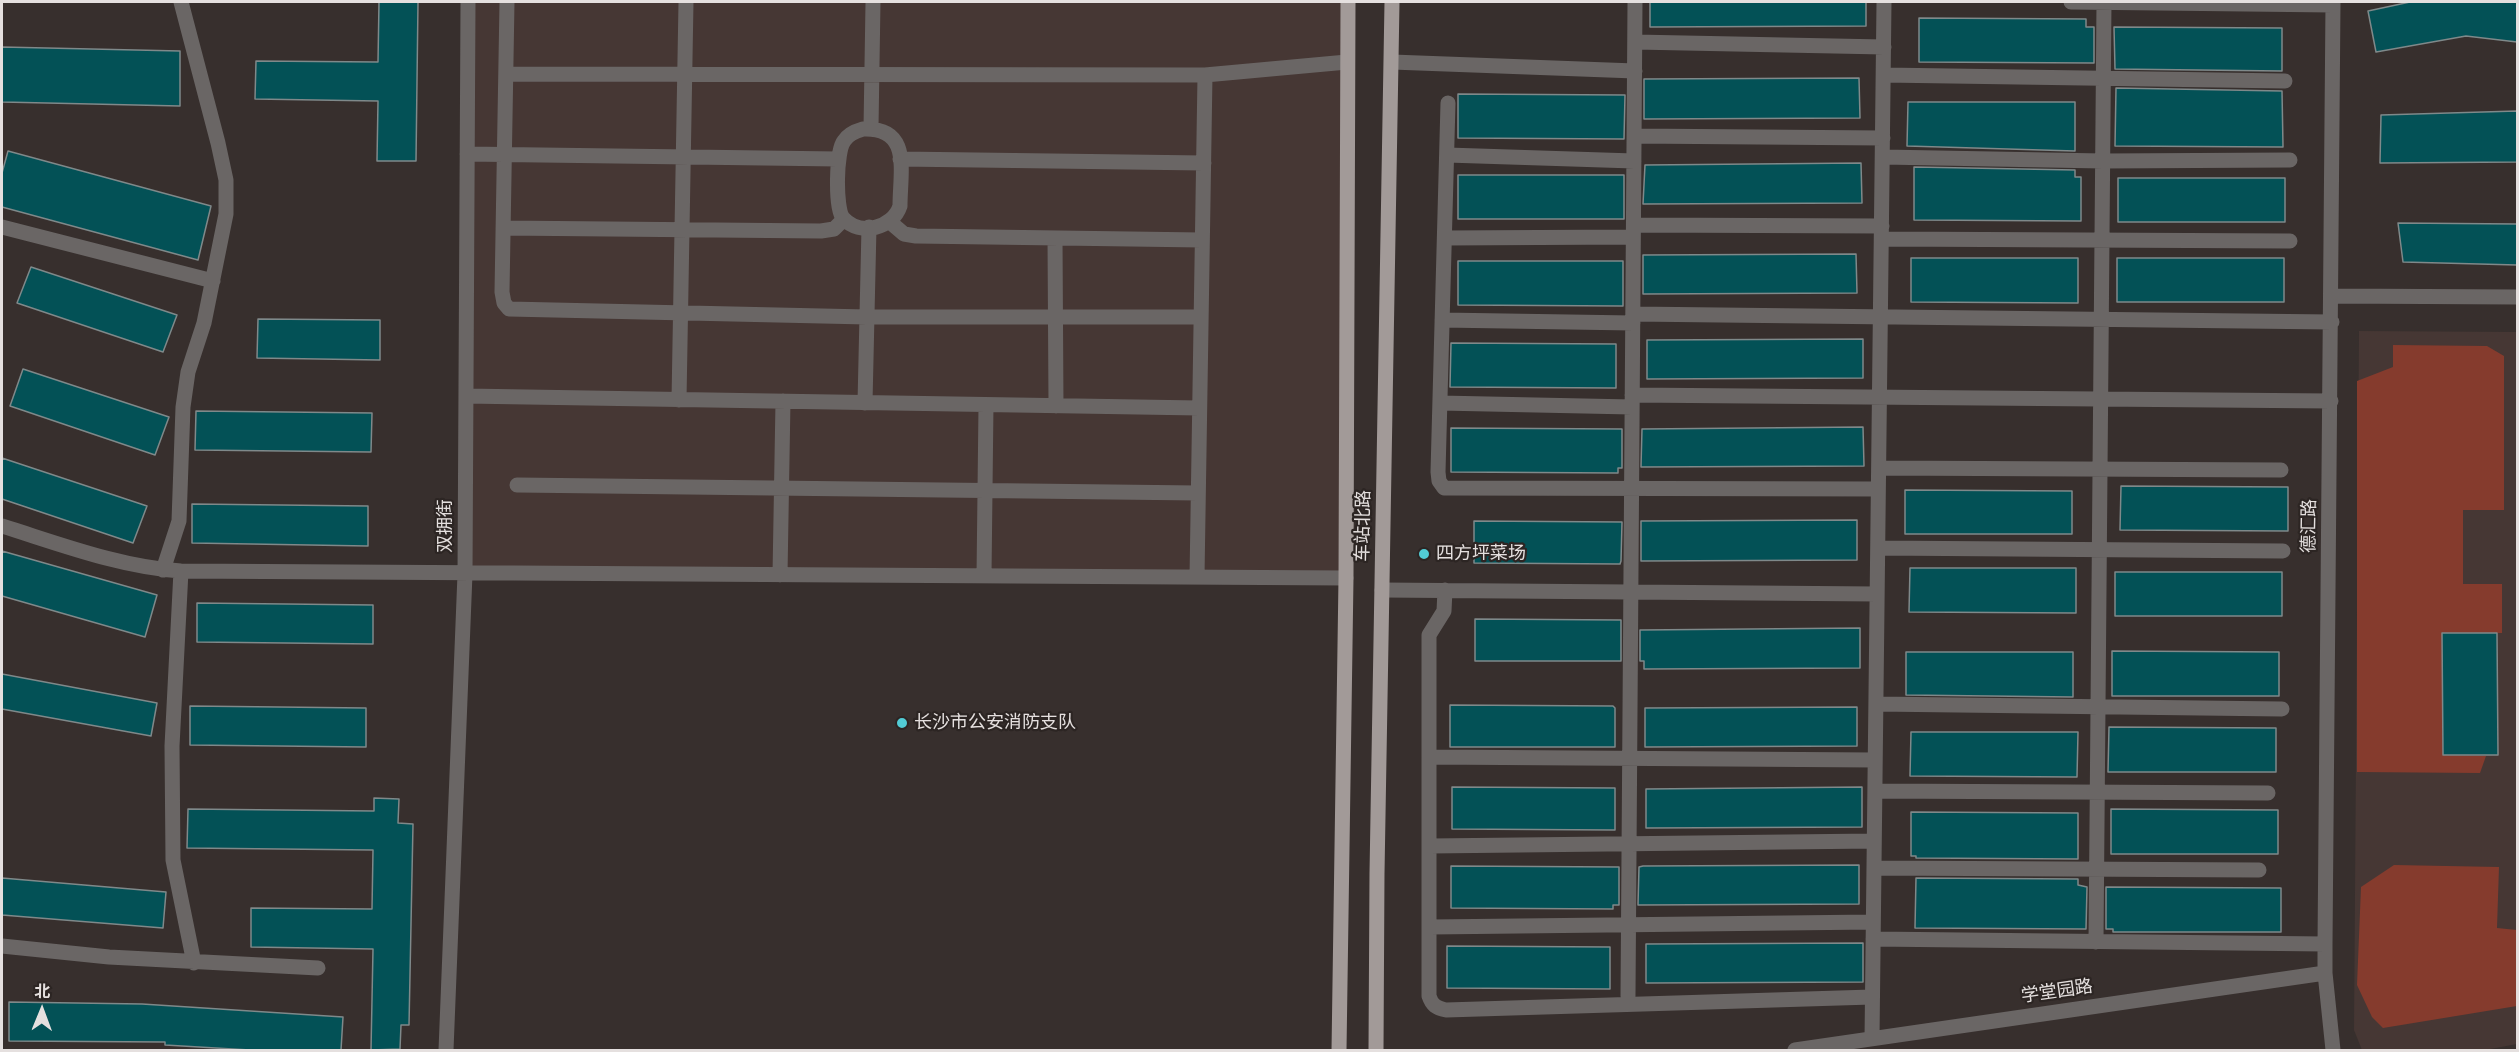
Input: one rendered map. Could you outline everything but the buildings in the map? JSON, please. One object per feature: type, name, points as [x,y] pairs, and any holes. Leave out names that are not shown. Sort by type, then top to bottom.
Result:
[{"type":"main road","name":"车站北路","points":[[1339,1050],[1346,578],[1348,2]]},
{"type":"main road","name":"车站北路","points":[[1376,1050],[1392,2]]},
{"type":"street","points":[[163,570],[179,521],[183,407],[188,372],[204,323],[226,214],[226,180],[181,2]]},
{"type":"street","name":"双拥街","points":[[446,1050],[465,574],[468,2]]},
{"type":"street","points":[[507,2],[502,292],[504,303],[509,309],[867,317],[1201,317]]},
{"type":"street","points":[[679,400],[686,2]]},
{"type":"street","points":[[871,128],[873,2]]},
{"type":"street","points":[[1628,996],[1635,2]]},
{"type":"street","points":[[1872,1039],[1884,2]]},
{"type":"street","points":[[2072,2],[2333,3]]},
{"type":"street","points":[[2096,942],[2104,2]]},
{"type":"street","name":"德汇路","points":[[2333,3],[2325,944],[2325,973],[2333,1050]]},
{"type":"street","points":[[1635,42],[1884,47]]},
{"type":"street","points":[[506,74],[1205,75],[1347,62]]},
{"type":"street","points":[[1392,62],[1635,71]]},
{"type":"street","points":[[1197,577],[1205,75]]},
{"type":"street","points":[[1884,75],[2285,81]]},
{"type":"street","points":[[1448,104],[1438,472],[1439,481],[1444,488],[1878,489]]},
{"type":"street","points":[[871,128],[884,131],[899,145],[900,206],[890,222],[885,225],[868,227],[853,224],[844,219],[840,212],[838,159],[844,140],[856,131],[871,128]]},
{"type":"street","points":[[1634,136],[1883,138]]},
{"type":"street","points":[[467,154],[838,159]]},
{"type":"street","points":[[1447,155],[1634,160]]},
{"type":"street","points":[[1883,157],[2103,161],[2290,160]]},
{"type":"street","points":[[900,159],[1204,163]]},
{"type":"street","points":[[502,228],[821,231],[834,229],[844,219]]},
{"type":"street","points":[[890,222],[904,234],[916,236],[1202,240]]},
{"type":"street","points":[[2,227],[213,281]]},
{"type":"street","points":[[865,403],[868,227]]},
{"type":"street","points":[[1445,238],[1634,231],[1882,232],[2102,239],[2290,241]]},
{"type":"street","points":[[1055,238],[1056,406]]},
{"type":"street","points":[[2332,296],[2517,297]]},
{"type":"street","points":[[1442,320],[1881,316],[2332,322]]},
{"type":"street","points":[[466,396],[1200,408]]},
{"type":"street","points":[[1440,402],[1880,397],[2331,401]]},
{"type":"street","points":[[780,575],[783,401]]},
{"type":"street","points":[[984,576],[986,405]]},
{"type":"street","points":[[1879,468],[2281,470]]},
{"type":"street","points":[[517,485],[985,492],[1198,492]]},
{"type":"street","points":[[2,526],[112,560],[163,570],[181,571],[1346,578]]},
{"type":"street","points":[[1878,548],[2283,551]]},
{"type":"street","points":[[181,571],[172,746],[173,860],[194,963]]},
{"type":"street","points":[[1382,590],[1877,594]]},
{"type":"street","points":[[1444,590],[1444,610],[1429,635],[1429,996],[1431,1003],[1437,1008],[1446,1010],[1872,997]]},
{"type":"street","points":[[1876,704],[2282,710]]},
{"type":"street","points":[[1430,757],[1875,760]]},
{"type":"street","points":[[1875,791],[2268,792]]},
{"type":"street","points":[[1430,846],[1874,841]]},
{"type":"street","points":[[1874,868],[2259,870]]},
{"type":"street","points":[[1430,927],[1873,922]]},
{"type":"street","points":[[1873,939],[2325,944]]},
{"type":"street","points":[[2,946],[194,963],[318,968]]},
{"type":"street","name":"学堂园路","points":[[1795,1050],[2325,973]]},
{"type":"shaded area","points":[[468,2],[1349,2],[1346,578],[465,574]]},
{"type":"shaded area","points":[[2359,331],[2517,332],[2517,1044],[2485,1050],[2362,1050],[2354,1030]]},
{"type":"shaded area","points":[[2393,345],[2487,346],[2504,356],[2504,510],[2463,510],[2463,584],[2502,584],[2502,633],[2442,634],[2443,755],[2486,756],[2480,773],[2357,772],[2357,381],[2393,367]]},
{"type":"shaded area","points":[[2394,865],[2499,867],[2497,928],[2517,930],[2517,1006],[2383,1028],[2372,1017],[2357,985],[2361,887]]},
{"type":"place","name":"四方坪菜场","points":[[1424,554]]},
{"type":"place","name":"长沙市公安消防支队","points":[[902,723]]}]
